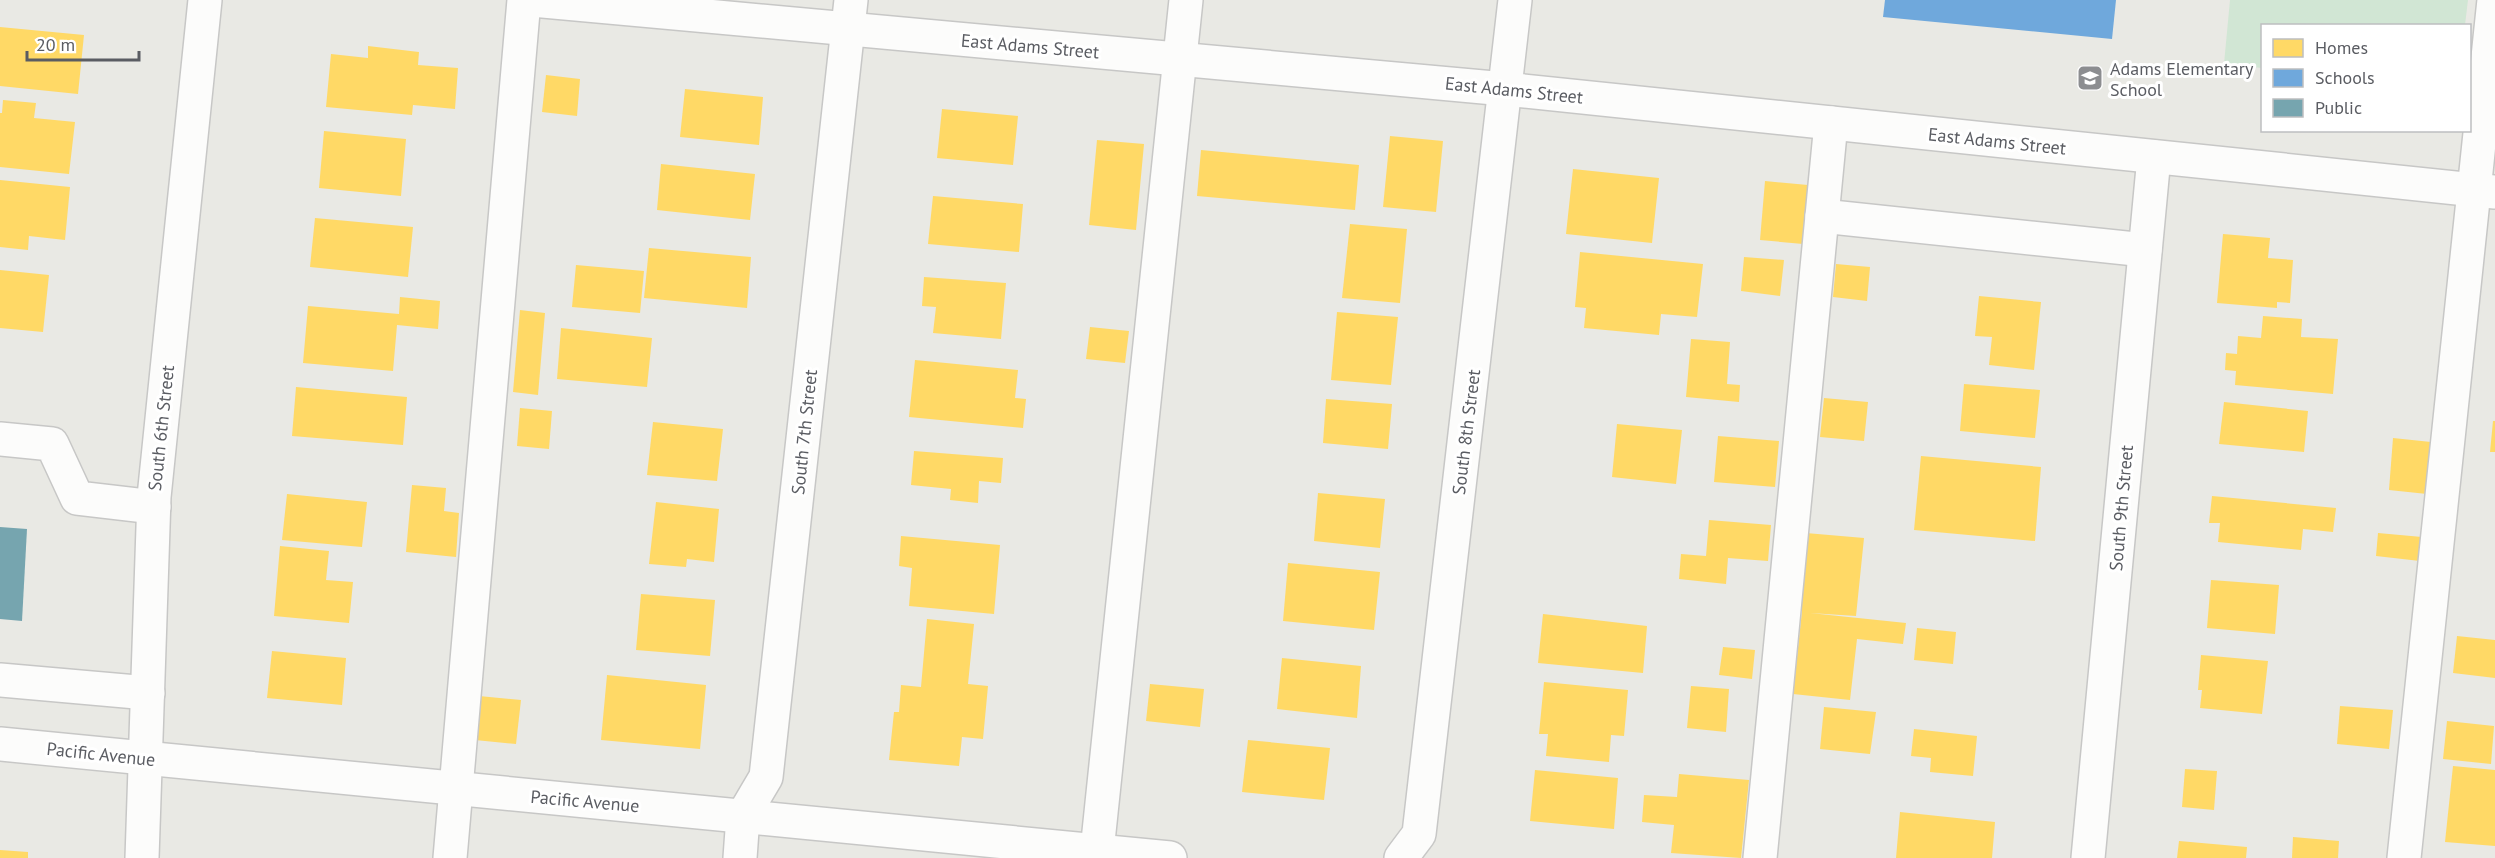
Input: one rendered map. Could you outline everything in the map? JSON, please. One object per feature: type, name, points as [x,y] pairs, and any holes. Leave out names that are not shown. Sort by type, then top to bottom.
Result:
[{"type":"street","name":"South 6th Street","points":[[142,858],[154,507],[205,0]]},
{"type":"street","points":[[450,858],[524,0]]},
{"type":"street","name":"East Adams Street","points":[[532,0],[849,15],[1180,60],[1505,89],[2485,191]]},
{"type":"street","points":[[1096,851],[1186,0]]},
{"type":"street","name":"South 8th Street","points":[[1401,858],[1419,834],[1515,0]]},
{"type":"street","points":[[2404,858],[2485,191],[2494,0]]},
{"type":"street","name":"South 7th Street","points":[[740,858],[743,816],[766,777],[849,15]]},
{"type":"street","points":[[1760,858],[1831,123]]},
{"type":"street","name":"South 9th Street","points":[[2088,858],[2154,157]]},
{"type":"street","points":[[1822,216],[2145,250]]},
{"type":"street","points":[[0,439],[52,444],[77,498],[154,507]]},
{"type":"street","points":[[0,680],[148,693]]},
{"type":"street","name":"Pacific Avenue","points":[[0,744],[743,816],[1029,851],[1096,851],[1170,858]]},
{"type":"green space","points":[[2230,0],[2468,0],[2465,24],[2261,24],[2261,68],[2224,64]]},
{"type":"building: Homes","points":[[0,27],[84,35],[78,94],[0,86]]},
{"type":"building: Homes","points":[[368,46],[419,52],[418,65],[458,68],[455,109],[413,105],[412,115],[326,107],[331,54],[368,58]]},
{"type":"building: Homes","points":[[546,75],[580,79],[577,116],[542,112]]},
{"type":"building: Homes","points":[[685,89],[763,97],[759,145],[680,137]]},
{"type":"building: Homes","points":[[3,100],[36,103],[34,118],[75,122],[69,174],[0,167],[0,113],[2,113]]},
{"type":"building: Homes","points":[[942,109],[1018,116],[1013,165],[937,158]]},
{"type":"building: Homes","points":[[324,131],[406,139],[401,196],[319,188]]},
{"type":"building: Homes","points":[[1390,136],[1443,141],[1436,212],[1383,207]]},
{"type":"building: Homes","points":[[1097,140],[1144,144],[1136,230],[1089,225]]},
{"type":"building: Homes","points":[[1201,150],[1359,165],[1355,210],[1197,196]]},
{"type":"building: Homes","points":[[661,164],[755,174],[750,220],[657,210]]},
{"type":"building: Homes","points":[[1573,169],[1659,178],[1652,243],[1566,234]]},
{"type":"building: Homes","points":[[0,180],[70,187],[65,240],[29,236],[28,250],[0,247]]},
{"type":"building: Homes","points":[[1765,181],[1808,185],[1803,244],[1760,240]]},
{"type":"building: Homes","points":[[933,196],[1023,204],[1019,252],[928,244]]},
{"type":"building: Homes","points":[[315,218],[413,227],[408,277],[310,267]]},
{"type":"building: Homes","points":[[1350,224],[1407,229],[1400,303],[1342,298]]},
{"type":"building: Homes","points":[[2223,234],[2270,238],[2268,258],[2293,260],[2290,303],[2277,302],[2277,308],[2217,303]]},
{"type":"building: Homes","points":[[649,248],[751,257],[747,308],[644,298]]},
{"type":"building: Homes","points":[[1580,252],[1703,264],[1697,317],[1661,314],[1659,335],[1584,328],[1586,308],[1575,307]]},
{"type":"building: Homes","points":[[1744,257],[1784,260],[1780,296],[1741,291]]},
{"type":"building: Homes","points":[[1836,264],[1870,267],[1867,301],[1833,297]]},
{"type":"building: Homes","points":[[576,265],[644,271],[640,313],[572,307]]},
{"type":"building: Homes","points":[[0,270],[49,275],[43,332],[0,328]]},
{"type":"building: Homes","points":[[924,277],[1006,283],[1001,339],[933,333],[936,307],[922,306]]},
{"type":"building: Homes","points":[[1979,296],[2041,302],[2034,370],[1989,365],[1992,337],[1975,336]]},
{"type":"building: Homes","points":[[400,297],[440,301],[438,329],[397,325],[393,371],[303,363],[308,306],[399,314]]},
{"type":"building: Homes","points":[[520,310],[545,313],[538,395],[513,392]]},
{"type":"building: Homes","points":[[1337,312],[1398,317],[1391,385],[1331,380]]},
{"type":"building: Homes","points":[[2263,316],[2302,319],[2301,337],[2338,339],[2333,394],[2235,385],[2236,371],[2225,370],[2226,353],[2237,354],[2238,336],[2261,338]]},
{"type":"building: Homes","points":[[1090,327],[1129,331],[1125,363],[1086,359]]},
{"type":"building: Homes","points":[[561,328],[652,338],[647,387],[557,379]]},
{"type":"building: Homes","points":[[1691,339],[1730,342],[1727,384],[1740,385],[1739,402],[1686,397]]},
{"type":"building: Homes","points":[[915,360],[1018,370],[1015,398],[1026,399],[1023,428],[909,417]]},
{"type":"building: Homes","points":[[1964,384],[2040,390],[2035,438],[1960,431]]},
{"type":"building: Homes","points":[[296,387],[407,397],[403,445],[292,436]]},
{"type":"building: Homes","points":[[1824,398],[1868,402],[1864,441],[1820,437]]},
{"type":"building: Homes","points":[[1326,399],[1392,404],[1388,449],[1323,443]]},
{"type":"building: Homes","points":[[2224,402],[2308,411],[2304,452],[2219,444]]},
{"type":"building: Homes","points":[[520,408],[552,411],[549,449],[517,446]]},
{"type":"building: Homes","points":[[2493,421],[2495,421],[2495,452],[2490,452]]},
{"type":"building: Homes","points":[[653,422],[723,429],[717,481],[647,475]]},
{"type":"building: Homes","points":[[1617,424],[1682,430],[1676,484],[1612,477]]},
{"type":"building: Homes","points":[[1718,436],[1779,441],[1775,487],[1714,482]]},
{"type":"building: Homes","points":[[2393,438],[2431,442],[2427,494],[2389,490]]},
{"type":"building: Homes","points":[[914,451],[1003,458],[1001,483],[979,481],[978,503],[950,500],[951,489],[911,485]]},
{"type":"building: Homes","points":[[1921,456],[2041,467],[2035,541],[1914,530]]},
{"type":"building: Homes","points":[[412,485],[446,488],[444,511],[459,513],[456,557],[406,552]]},
{"type":"building: Homes","points":[[1318,493],[1385,499],[1380,548],[1314,541]]},
{"type":"building: Homes","points":[[287,494],[367,502],[362,547],[282,540]]},
{"type":"building: Homes","points":[[2212,496],[2336,508],[2333,532],[2303,529],[2301,550],[2218,542],[2220,523],[2209,523]]},
{"type":"building: Homes","points":[[656,502],[719,509],[714,562],[687,559],[686,567],[649,564]]},
{"type":"building: Homes","points":[[1709,520],[1771,525],[1768,561],[1728,558],[1726,584],[1679,579],[1681,554],[1706,556]]},
{"type":"building: Homes","points":[[1806,533],[1864,538],[1856,616],[1810,613],[1906,623],[1903,644],[1857,639],[1850,700],[1793,694],[1802,611],[1798,611]]},
{"type":"building: Homes","points":[[2378,533],[2422,537],[2420,561],[2376,556]]},
{"type":"building: Homes","points":[[901,536],[1000,545],[994,614],[909,606],[912,568],[899,566]]},
{"type":"building: Homes","points":[[280,546],[329,551],[326,580],[353,582],[349,623],[274,616]]},
{"type":"building: Homes","points":[[1288,563],[1380,572],[1374,630],[1283,621]]},
{"type":"building: Homes","points":[[2211,580],[2279,585],[2275,634],[2207,628]]},
{"type":"building: Homes","points":[[641,594],[715,600],[710,656],[636,650]]},
{"type":"building: Homes","points":[[1543,614],[1647,626],[1643,673],[1538,663]]},
{"type":"building: Homes","points":[[927,619],[974,624],[968,684],[988,686],[983,739],[962,737],[959,766],[889,760],[894,712],[899,712],[901,685],[921,687]]},
{"type":"building: Homes","points":[[1917,628],[1956,632],[1953,664],[1914,660]]},
{"type":"building: Homes","points":[[2457,636],[2495,640],[2495,678],[2453,673]]},
{"type":"building: Homes","points":[[1723,647],[1755,650],[1752,679],[1719,675]]},
{"type":"building: Homes","points":[[272,651],[346,658],[342,705],[267,698]]},
{"type":"building: Homes","points":[[2201,655],[2268,661],[2262,714],[2200,708],[2202,690],[2198,690]]},
{"type":"building: Homes","points":[[1282,658],[1361,666],[1357,718],[1277,709]]},
{"type":"building: Homes","points":[[607,675],[706,685],[700,749],[601,740]]},
{"type":"building: Homes","points":[[1544,682],[1628,690],[1624,736],[1611,735],[1609,762],[1546,756],[1548,734],[1539,734]]},
{"type":"building: Homes","points":[[1150,684],[1204,689],[1200,727],[1146,721]]},
{"type":"building: Homes","points":[[1691,686],[1729,689],[1726,732],[1687,728]]},
{"type":"building: Homes","points":[[479,696],[521,700],[516,744],[475,740]]},
{"type":"building: Homes","points":[[2340,706],[2393,710],[2389,749],[2337,744]]},
{"type":"building: Homes","points":[[1824,707],[1876,712],[1870,754],[1820,749]]},
{"type":"building: Homes","points":[[2447,721],[2494,726],[2491,764],[2443,759]]},
{"type":"building: Homes","points":[[1914,729],[1977,736],[1973,776],[1930,772],[1931,758],[1911,756]]},
{"type":"building: Homes","points":[[1248,740],[1330,748],[1324,800],[1242,792]]},
{"type":"building: Homes","points":[[2453,766],[2495,770],[2495,846],[2445,842]]},
{"type":"building: Homes","points":[[2185,769],[2217,771],[2214,810],[2182,807]]},
{"type":"building: Homes","points":[[1535,770],[1618,778],[1614,829],[1530,821]]},
{"type":"building: Homes","points":[[1679,774],[1749,780],[1741,858],[1671,853],[1674,825],[1642,822],[1644,795],[1677,797]]},
{"type":"building: Homes","points":[[1900,812],[1995,822],[1992,858],[1896,858]]},
{"type":"building: Homes","points":[[2293,837],[2339,841],[2338,858],[2292,858]]},
{"type":"building: Homes","points":[[2179,841],[2247,847],[2246,858],[2177,858]]},
{"type":"building: Homes","points":[[0,850],[28,852],[28,858],[0,858]]},
{"type":"building: Schools","points":[[1885,0],[2116,0],[2112,39],[1883,17]]},
{"type":"building: Public","points":[[0,527],[27,529],[22,621],[0,619]]},
{"type":"place","name":"Adams Elementary School","points":[[2090,78]]}]
